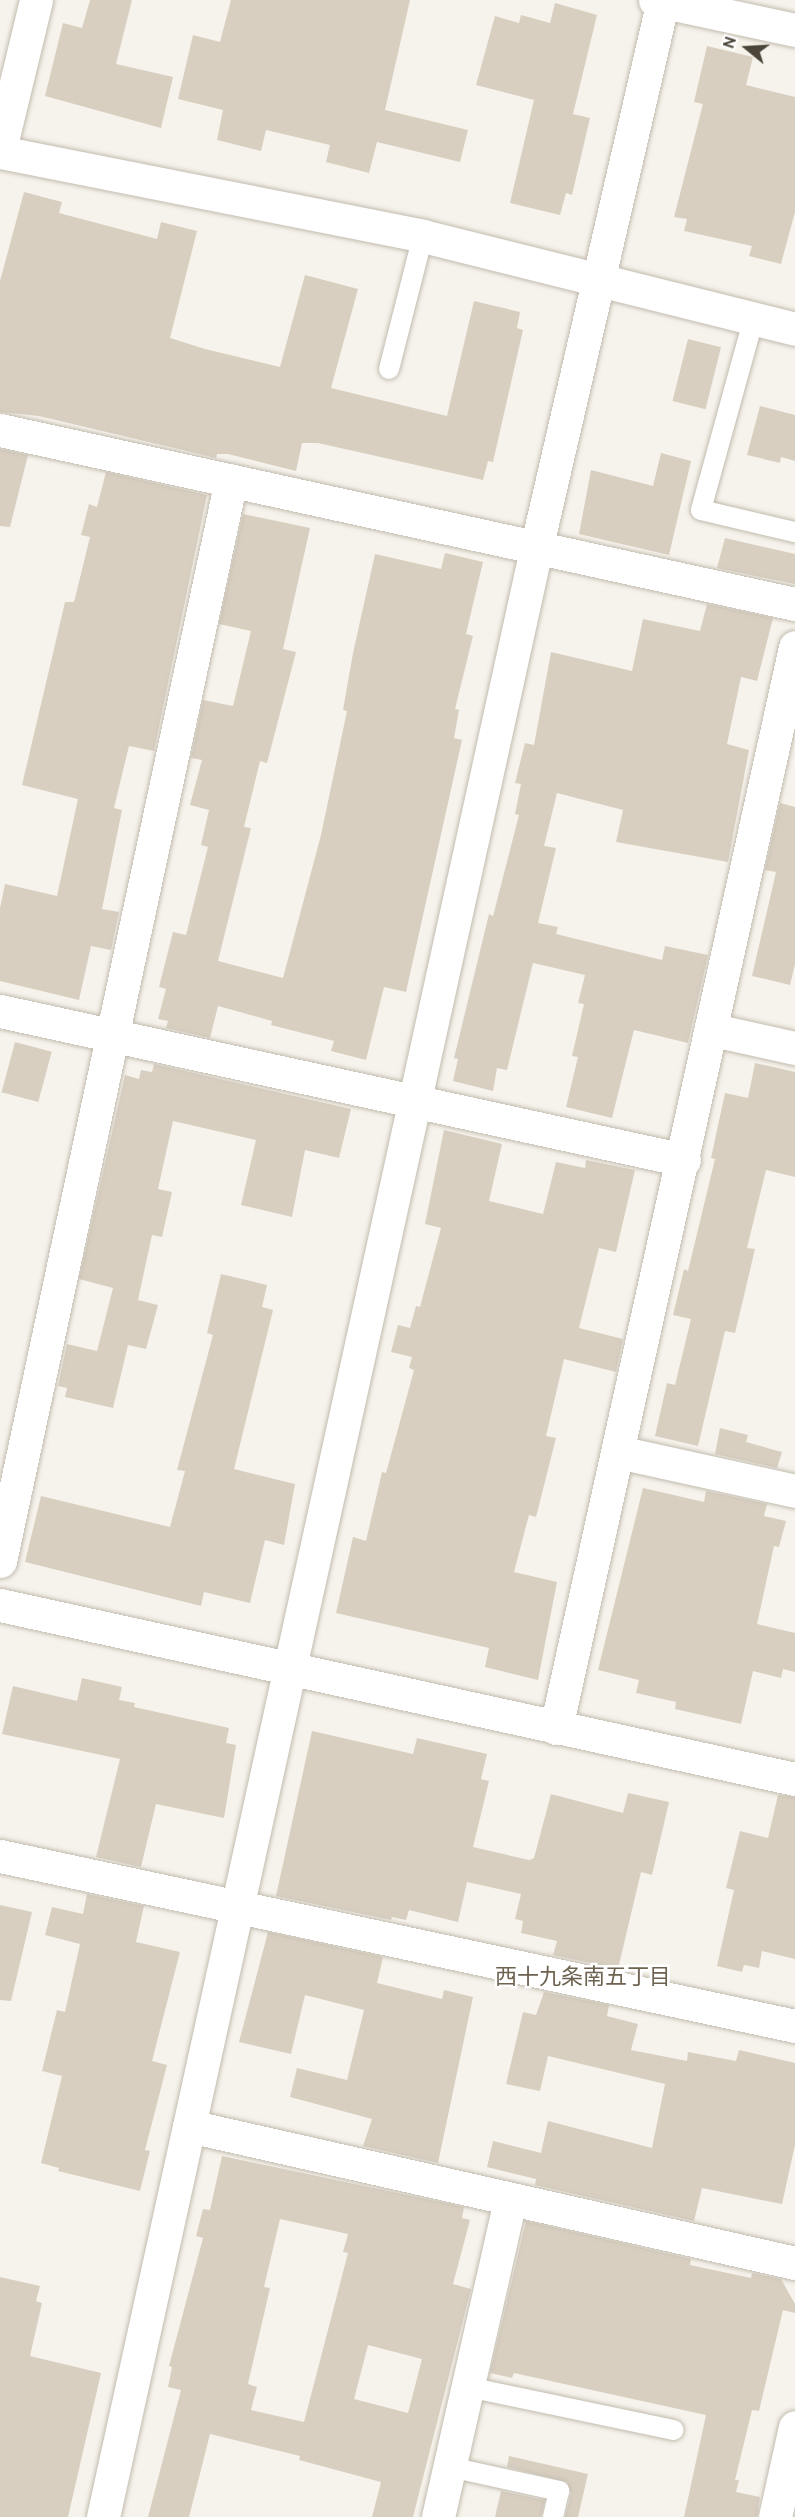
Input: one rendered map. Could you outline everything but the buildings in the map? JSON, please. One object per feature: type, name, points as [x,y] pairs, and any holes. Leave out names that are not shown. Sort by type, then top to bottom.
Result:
[{"type":"street","points":[[36,0],[0,151],[423,236],[753,321],[795,329]]},
{"type":"street","points":[[103,2517],[536,549],[660,1],[795,30]]},
{"type":"street","points":[[0,430],[795,604]]},
{"type":"street","points":[[0,1561],[231,480]]},
{"type":"street","points":[[556,1728],[713,1030],[795,647]]},
{"type":"street","points":[[0,1011],[684,1160]]},
{"type":"street","points":[[713,1030],[795,1048]]},
{"type":"street","points":[[618,1452],[795,1491]]},
{"type":"street","points":[[0,1605],[795,1779]]},
{"type":"street","points":[[0,1856],[795,2026]]},
{"type":"street","points":[[189,2126],[510,2201],[795,2262]]},
{"type":"street","points":[[438,2517],[510,2201]]},
{"type":"street","points":[[775,2517],[795,2427]]},
{"type":"lane","points":[[389,369],[423,236]]},
{"type":"lane","points":[[753,321],[701,510],[795,532]]},
{"type":"lane","points":[[468,2387],[674,2430]]},
{"type":"lane","points":[[450,2466],[559,2491],[553,2517]]},
{"type":"district","name":"西十九条南五丁目","points":[[583,1977]]}]
